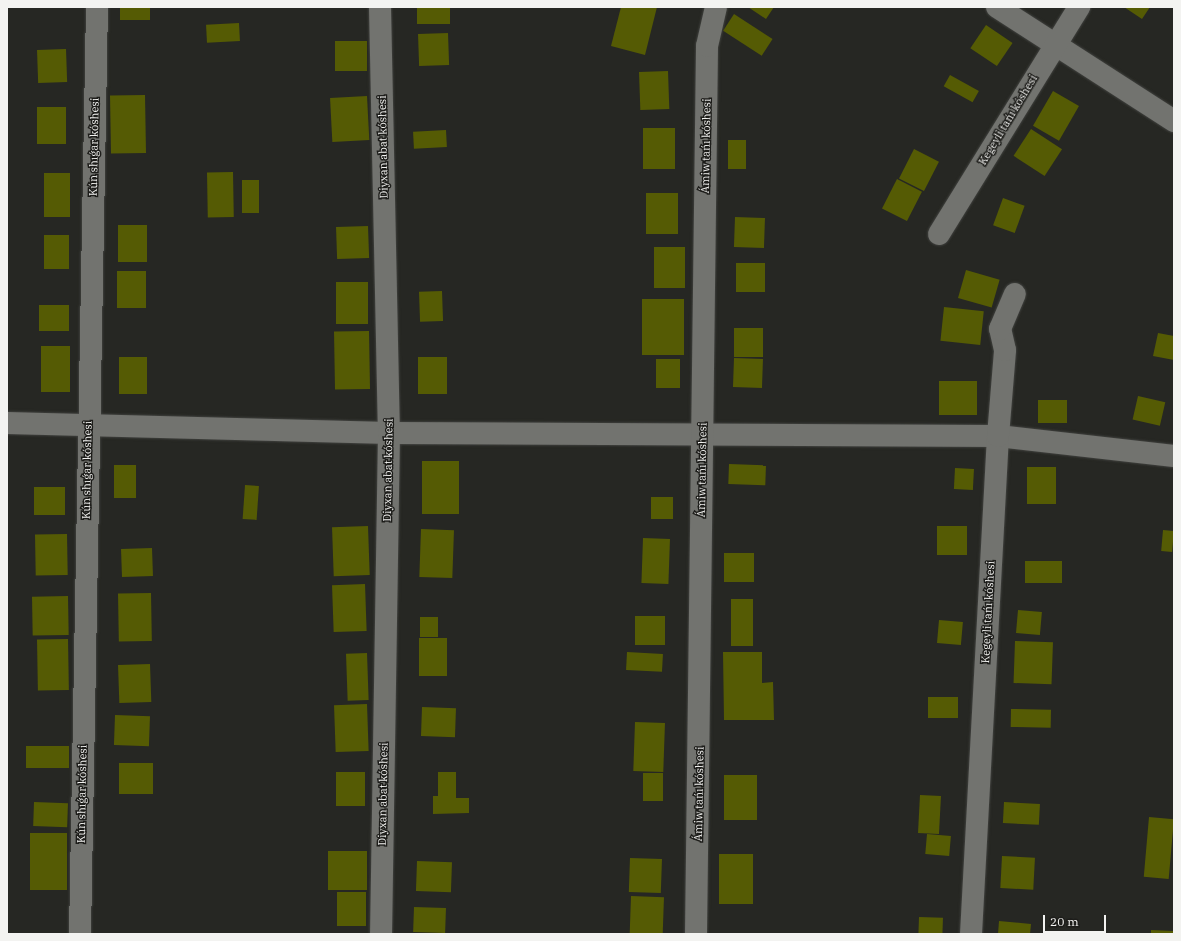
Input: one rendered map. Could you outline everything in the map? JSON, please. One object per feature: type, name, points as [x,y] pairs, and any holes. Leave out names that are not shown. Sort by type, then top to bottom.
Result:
[{"type":"street","name":"Kún shıǵar kóshesi","points":[[80,934],[88,424],[97,7]]},
{"type":"street","name":"Diyxan abat kóshesi","points":[[380,7],[389,432],[381,934]]},
{"type":"street","name":"Ámiw tańı kóshesi","points":[[696,934],[707,46],[716,7]]},
{"type":"street","points":[[997,7],[1174,121]]},
{"type":"street","name":"Kegeyli tańı kóshesi","points":[[940,234],[1079,7]]},
{"type":"street","name":"Kegeyli tańı kóshesi","points":[[971,934],[998,436],[1005,350],[1000,329],[1015,294]]},
{"type":"street","points":[[7,424],[88,424],[389,432],[998,436],[1174,456]]},
{"type":"building","points":[[120,7],[150,7],[150,20],[120,20]]},
{"type":"building","points":[[417,7],[450,7],[450,24],[417,24]]},
{"type":"building","points":[[621,7],[657,7],[645,55],[611,46]]},
{"type":"building","points":[[748,7],[774,7],[766,19]]},
{"type":"building","points":[[1124,7],[1150,7],[1142,19]]},
{"type":"building","points":[[734,14],[773,39],[762,56],[723,31]]},
{"type":"building","points":[[239,23],[240,41],[207,43],[206,25]]},
{"type":"building","points":[[986,25],[1013,43],[997,66],[970,48]]},
{"type":"building","points":[[448,33],[449,65],[419,66],[418,34]]},
{"type":"building","points":[[335,41],[367,41],[367,71],[335,71]]},
{"type":"building","points":[[66,49],[67,82],[38,83],[37,50]]},
{"type":"building","points":[[668,71],[669,109],[640,110],[639,72]]},
{"type":"building","points":[[950,75],[979,91],[973,102],[944,86]]},
{"type":"building","points":[[1053,91],[1079,106],[1059,141],[1033,126]]},
{"type":"building","points":[[145,95],[146,153],[111,154],[110,96]]},
{"type":"building","points":[[367,96],[369,140],[332,142],[330,98]]},
{"type":"building","points":[[37,107],[66,107],[66,144],[37,144]]},
{"type":"building","points":[[643,128],[675,128],[675,169],[643,169]]},
{"type":"building","points":[[1031,129],[1062,149],[1045,176],[1014,156]]},
{"type":"building","points":[[446,130],[447,147],[414,149],[413,132]]},
{"type":"building","points":[[728,140],[746,140],[746,169],[728,169]]},
{"type":"building","points":[[914,149],[939,162],[924,191],[899,178]]},
{"type":"building","points":[[207,172],[233,172],[234,217],[208,217]]},
{"type":"building","points":[[44,173],[70,173],[70,217],[44,217]]},
{"type":"building","points":[[897,179],[922,192],[907,221],[882,208]]},
{"type":"building","points":[[242,180],[259,180],[259,213],[242,213]]},
{"type":"building","points":[[646,193],[678,193],[678,234],[646,234]]},
{"type":"building","points":[[1003,198],[1025,206],[1015,233],[993,225]]},
{"type":"building","points":[[735,217],[765,218],[764,248],[734,247]]},
{"type":"building","points":[[118,225],[147,225],[147,262],[118,262]]},
{"type":"building","points":[[368,226],[369,258],[337,259],[336,227]]},
{"type":"building","points":[[44,235],[69,235],[69,269],[44,269]]},
{"type":"building","points":[[654,247],[685,247],[685,288],[654,288]]},
{"type":"building","points":[[736,263],[765,263],[765,292],[736,292]]},
{"type":"building","points":[[966,270],[1000,280],[992,308],[958,298]]},
{"type":"building","points":[[117,271],[146,271],[146,308],[117,308]]},
{"type":"building","points":[[336,282],[368,282],[368,324],[336,324]]},
{"type":"building","points":[[442,291],[443,321],[420,322],[419,292]]},
{"type":"building","points":[[642,299],[684,299],[684,355],[642,355]]},
{"type":"building","points":[[39,305],[69,305],[69,331],[39,331]]},
{"type":"building","points":[[944,307],[984,311],[980,345],[940,341]]},
{"type":"building","points":[[734,328],[763,328],[763,357],[734,357]]},
{"type":"building","points":[[369,331],[370,389],[335,390],[334,332]]},
{"type":"building","points":[[1158,333],[1174,336],[1174,360],[1153,356]]},
{"type":"building","points":[[41,346],[70,346],[70,392],[41,392]]},
{"type":"building","points":[[119,357],[147,357],[147,394],[119,394]]},
{"type":"building","points":[[418,357],[447,357],[447,394],[418,394]]},
{"type":"building","points":[[734,358],[763,359],[762,388],[733,387]]},
{"type":"building","points":[[656,359],[680,359],[680,388],[656,388]]},
{"type":"building","points":[[939,381],[977,381],[977,415],[939,415]]},
{"type":"building","points":[[1138,396],[1165,402],[1160,426],[1133,419]]},
{"type":"building","points":[[1038,400],[1067,400],[1067,423],[1038,423]]},
{"type":"building","points":[[422,461],[459,461],[459,514],[422,514]]},
{"type":"building","points":[[729,464],[766,465],[765,485],[728,484]]},
{"type":"building","points":[[114,465],[136,465],[136,498],[114,498]]},
{"type":"building","points":[[1027,467],[1056,467],[1056,504],[1027,504]]},
{"type":"building","points":[[955,468],[974,469],[973,490],[954,489]]},
{"type":"building","points":[[245,485],[259,486],[257,520],[243,519]]},
{"type":"building","points":[[34,487],[65,487],[65,515],[34,515]]},
{"type":"building","points":[[651,497],[673,497],[673,519],[651,519]]},
{"type":"building","points":[[368,526],[370,575],[334,576],[332,527]]},
{"type":"building","points":[[937,526],[967,526],[967,555],[937,555]]},
{"type":"building","points":[[421,529],[454,530],[452,578],[419,577]]},
{"type":"building","points":[[1163,530],[1174,531],[1172,552],[1161,551]]},
{"type":"building","points":[[67,534],[68,575],[36,576],[35,535]]},
{"type":"building","points":[[643,538],[670,539],[668,584],[641,583]]},
{"type":"building","points":[[152,548],[153,576],[122,577],[121,549]]},
{"type":"building","points":[[724,553],[754,553],[754,582],[724,582]]},
{"type":"building","points":[[1025,561],[1062,561],[1062,583],[1025,583]]},
{"type":"building","points":[[365,584],[367,631],[334,632],[332,585]]},
{"type":"building","points":[[151,593],[152,641],[119,642],[118,594]]},
{"type":"building","points":[[68,596],[69,635],[33,636],[32,597]]},
{"type":"building","points":[[731,599],[753,599],[753,646],[731,646]]},
{"type":"building","points":[[1018,610],[1042,612],[1040,635],[1016,633]]},
{"type":"building","points":[[635,616],[665,616],[665,645],[635,645]]},
{"type":"building","points":[[420,617],[438,617],[438,637],[420,637]]},
{"type":"building","points":[[939,620],[963,622],[961,645],[937,643]]},
{"type":"building","points":[[419,638],[447,638],[447,676],[419,676]]},
{"type":"building","points":[[68,639],[69,690],[38,691],[37,640]]},
{"type":"building","points":[[1015,641],[1053,642],[1052,684],[1014,683]]},
{"type":"building","points":[[627,652],[663,654],[662,672],[626,670]]},
{"type":"building","points":[[723,652],[762,652],[762,683],[773,682],[774,720],[724,720]]},
{"type":"building","points":[[367,653],[369,700],[348,701],[346,654]]},
{"type":"building","points":[[150,664],[151,702],[119,703],[118,665]]},
{"type":"building","points":[[928,697],[958,697],[958,718],[928,718]]},
{"type":"building","points":[[367,704],[369,751],[336,752],[334,705]]},
{"type":"building","points":[[422,707],[456,708],[455,737],[421,736]]},
{"type":"building","points":[[1011,709],[1051,710],[1051,728],[1011,727]]},
{"type":"building","points":[[115,715],[150,716],[149,746],[114,745]]},
{"type":"building","points":[[635,722],[665,723],[663,772],[633,771]]},
{"type":"building","points":[[26,746],[69,746],[69,768],[26,768]]},
{"type":"building","points":[[119,763],[153,763],[153,794],[119,794]]},
{"type":"building","points":[[336,772],[365,772],[365,806],[336,806]]},
{"type":"building","points":[[438,772],[456,772],[456,798],[469,798],[469,813],[433,814],[433,796],[438,796]]},
{"type":"building","points":[[643,773],[663,773],[663,801],[643,801]]},
{"type":"building","points":[[724,775],[757,775],[757,820],[724,820]]},
{"type":"building","points":[[920,795],[941,796],[939,834],[918,833]]},
{"type":"building","points":[[34,802],[68,803],[67,827],[33,826]]},
{"type":"building","points":[[1004,802],[1040,804],[1039,825],[1003,823]]},
{"type":"building","points":[[1149,817],[1174,819],[1169,879],[1144,877]]},
{"type":"building","points":[[30,833],[67,833],[67,890],[30,890]]},
{"type":"building","points":[[927,834],[951,836],[949,856],[925,854]]},
{"type":"building","points":[[328,851],[367,851],[367,890],[328,890]]},
{"type":"building","points":[[719,854],[753,854],[753,904],[719,904]]},
{"type":"building","points":[[1002,856],[1035,858],[1033,890],[1000,888]]},
{"type":"building","points":[[630,858],[662,859],[661,893],[629,892]]},
{"type":"building","points":[[417,861],[452,862],[451,892],[416,891]]},
{"type":"building","points":[[337,892],[366,892],[366,926],[337,926]]},
{"type":"building","points":[[631,896],[664,897],[663,934],[630,934]]},
{"type":"building","points":[[414,907],[446,908],[445,933],[413,932]]},
{"type":"building","points":[[919,917],[943,918],[942,934],[918,934]]},
{"type":"building","points":[[999,921],[1031,924],[1030,934],[998,934]]},
{"type":"building","points":[[1151,930],[1174,931],[1174,934],[1151,934]]}]
